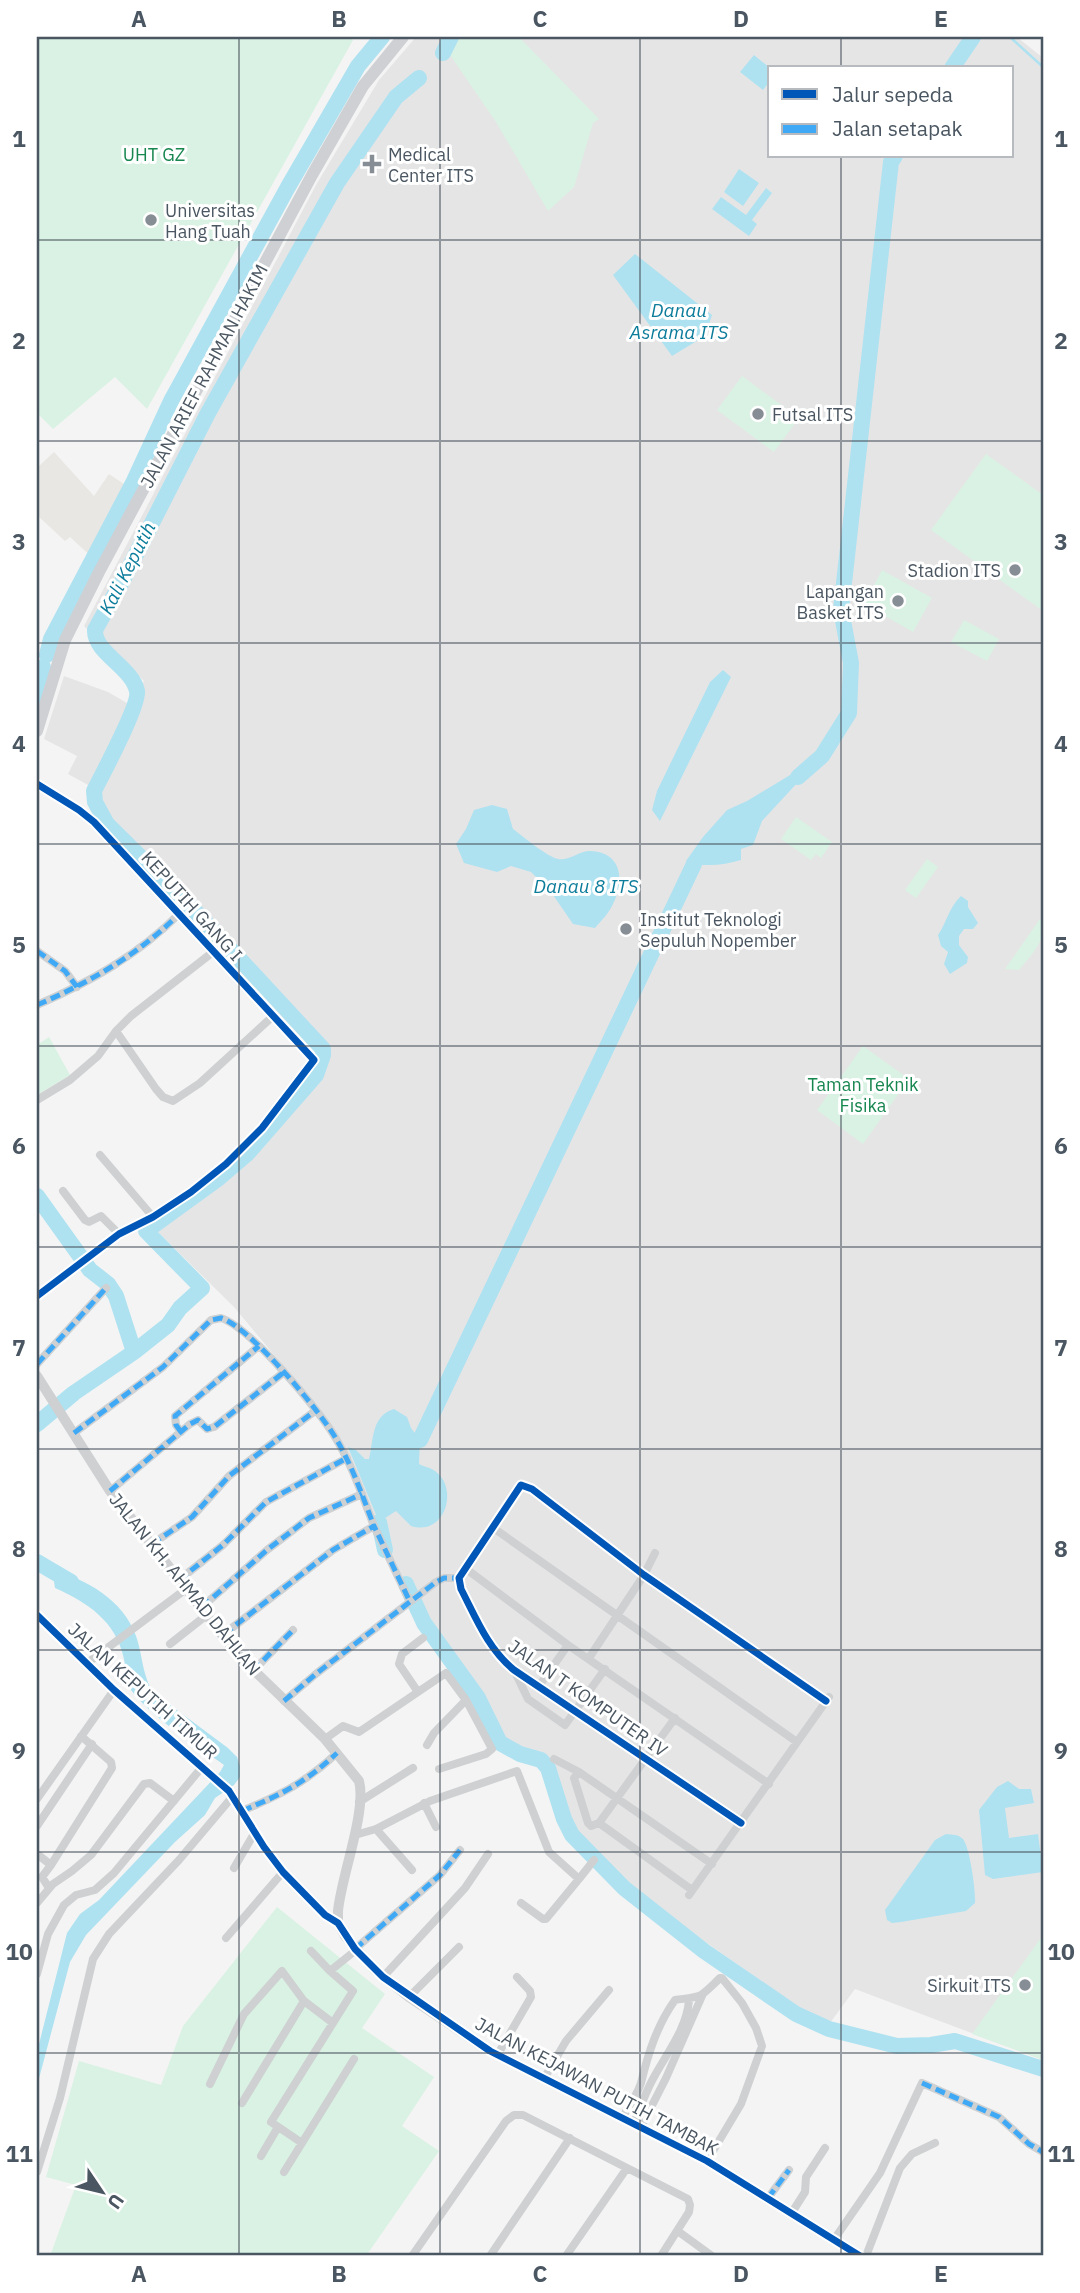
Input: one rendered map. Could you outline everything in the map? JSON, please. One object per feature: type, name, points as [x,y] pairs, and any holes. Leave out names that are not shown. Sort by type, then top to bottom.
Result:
[{"type":"main road","name":"JALAN ARIEF RAHMAN HAKIM","points":[[37,731],[40,710],[62,646],[99,572],[346,115],[363,86],[403,37]]},
{"type":"street","name":"KEPUTIH GANG I","points":[[37,784],[94,822],[314,1060],[244,1148],[191,1192],[153,1217]]},
{"type":"street","points":[[37,1005],[77,987],[132,954],[179,914]]},
{"type":"street","points":[[37,951],[65,971],[77,987]]},
{"type":"street","points":[[37,1100],[70,1080],[91,1063],[131,1016],[213,952]]},
{"type":"street","points":[[116,1031],[166,1099],[176,1100],[200,1083],[272,1017]]},
{"type":"street","points":[[37,1296],[119,1234],[153,1217],[100,1155]]},
{"type":"street","points":[[63,1191],[85,1220],[89,1222],[101,1216],[119,1234]]},
{"type":"street","points":[[37,1364],[106,1288]]},
{"type":"street","points":[[74,1433],[163,1367],[211,1320],[227,1320],[248,1334],[334,1435],[374,1525],[414,1600]]},
{"type":"street","points":[[181,1432],[176,1425],[175,1416],[259,1346]]},
{"type":"street","points":[[110,1491],[190,1424],[200,1420],[207,1429],[214,1427],[283,1373]]},
{"type":"street","name":"JALAN KH. AHMAD DAHLAN","points":[[37,1376],[110,1491],[237,1654],[324,1739],[359,1781],[361,1788],[355,1835],[338,1906],[338,1923]]},
{"type":"street","points":[[152,1544],[192,1517],[229,1476],[315,1411]]},
{"type":"street","points":[[86,1664],[144,1622],[266,1502],[346,1458]]},
{"type":"street","points":[[284,1701],[436,1582],[444,1578],[459,1578],[521,1485],[526,1486],[644,1575],[828,1699],[691,1893],[599,1823]]},
{"type":"street","points":[[170,1644],[267,1550],[309,1518],[362,1494]]},
{"type":"street","points":[[224,1634],[333,1550],[374,1525]]},
{"type":"street","points":[[492,1527],[797,1742]]},
{"type":"street","points":[[589,1658],[644,1575],[654,1553]]},
{"type":"street","points":[[465,1567],[568,1645],[769,1784]]},
{"type":"street","name":"JALAN T KOMPUTER IV","points":[[459,1578],[461,1588],[500,1659],[741,1823]]},
{"type":"street","name":"JALAN KEPUTIH TIMUR","points":[[37,1615],[114,1690],[231,1793],[254,1832],[283,1872],[325,1915],[338,1923]]},
{"type":"street","points":[[253,1671],[293,1630]]},
{"type":"street","points":[[418,1692],[399,1664],[402,1654],[423,1638]]},
{"type":"street","points":[[539,1686],[568,1645]]},
{"type":"street","points":[[514,1670],[528,1699],[563,1725],[567,1724],[605,1669]]},
{"type":"street","points":[[324,1739],[343,1726],[359,1732],[446,1673],[466,1700],[492,1749],[486,1754],[439,1769]]},
{"type":"street","points":[[37,1799],[114,1690]]},
{"type":"street","points":[[427,1745],[434,1733],[466,1700]]},
{"type":"street","points":[[579,1772],[574,1778],[591,1826],[599,1823],[618,1800],[675,1718]]},
{"type":"street","points":[[49,1888],[42,1877],[112,1768],[111,1762],[81,1736]]},
{"type":"street","points":[[37,1826],[92,1744]]},
{"type":"street","points":[[242,1811],[284,1793],[316,1773],[337,1753]]},
{"type":"street","points":[[554,1759],[579,1772],[712,1864]]},
{"type":"street","points":[[37,1974],[47,1934],[64,1905],[76,1895],[95,1890],[102,1885],[202,1767]]},
{"type":"street","points":[[359,1802],[413,1768]]},
{"type":"street","points":[[355,1835],[376,1829],[424,1803],[517,1771],[549,1852],[579,1878]]},
{"type":"street","points":[[37,1903],[49,1888],[91,1855],[144,1784],[150,1783],[174,1801]]},
{"type":"street","points":[[37,2172],[60,2098],[93,1959],[109,1934],[179,1860],[231,1793]]},
{"type":"street","points":[[424,1803],[436,1827]]},
{"type":"street","points":[[376,1829],[412,1870]]},
{"type":"street","points":[[234,1868],[254,1832]]},
{"type":"street","points":[[330,1971],[440,1875],[460,1850]]},
{"type":"street","points":[[37,1854],[51,1865]]},
{"type":"street","points":[[383,1977],[465,1888],[488,1854]]},
{"type":"street","points":[[521,1903],[542,1919],[546,1919],[594,1860]]},
{"type":"street","points":[[226,1938],[283,1872]]},
{"type":"street","name":"JALAN KEJAWAN PUTIH TAMBAK","points":[[338,1923],[355,1950],[383,1977],[409,1997],[498,2054],[707,2161],[860,2256]]},
{"type":"street","points":[[409,1997],[459,1947]]},
{"type":"street","points":[[302,2143],[271,2122],[353,1991],[311,1951]]},
{"type":"street","points":[[210,2084],[244,2014],[282,1971],[303,2001],[333,2022]]},
{"type":"street","points":[[498,2054],[531,1997],[517,1977]]},
{"type":"street","points":[[637,2125],[666,2078],[702,1996],[722,1978],[742,2003],[762,2046],[741,2105],[707,2161]]},
{"type":"street","points":[[545,2077],[566,2040],[609,1990]]},
{"type":"street","points":[[622,2118],[638,2089],[646,2057],[668,2009],[675,2000],[702,1996]]},
{"type":"street","points":[[637,2125],[654,2077],[673,2045],[686,2015],[689,2000]]},
{"type":"street","points":[[242,2103],[303,2001]]},
{"type":"street","points":[[284,2172],[354,2059]]},
{"type":"street","points":[[642,2073],[654,2077]]},
{"type":"street","points":[[833,2241],[880,2173],[922,2083],[999,2117],[1029,2144],[1043,2152]]},
{"type":"street","points":[[412,2256],[506,2121],[514,2115],[523,2115],[688,2199],[689,2212],[679,2232],[661,2256]]},
{"type":"street","points":[[261,2156],[278,2127]]},
{"type":"street","points":[[490,2256],[570,2138]]},
{"type":"street","points":[[866,2256],[900,2168],[912,2154],[935,2143]]},
{"type":"street","points":[[791,2214],[805,2192],[806,2177],[825,2148]]},
{"type":"street","points":[[566,2256],[627,2168]]},
{"type":"street","points":[[768,2198],[789,2170]]},
{"type":"street","points":[[679,2232],[712,2256]]},
{"type":"shaded area","name":"Institut Teknologi Sepuluh Nopember","points":[[416,37],[1017,37],[1043,58],[1043,2060],[855,1989],[827,2027],[694,1934],[605,1863],[571,1826],[547,1759],[508,1742],[417,1597],[375,1539],[341,1448],[316,1405],[234,1307],[157,1231],[246,1161],[300,1101],[329,1059],[88,798],[131,707],[90,786],[68,774],[77,756],[44,739],[64,676],[108,692],[132,706],[144,681],[84,626],[316,185],[379,80]]},
{"type":"shaded area","points":[[54,452],[94,496],[109,474],[130,488],[93,558],[70,537],[65,541],[37,515],[37,468]]},
{"type":"green space","name":"UHT GZ","points":[[37,37],[350,37],[353,40],[147,409],[115,377],[53,429],[37,413]]},
{"type":"green space","points":[[456,37],[519,37],[599,119],[593,123],[574,187],[548,211],[496,122],[446,49]]},
{"type":"green space","name":"Futsal ITS","points":[[742,376],[799,418],[774,452],[717,410]]},
{"type":"green space","name":"Stadion ITS","points":[[986,454],[1043,495],[1043,611],[931,530]]},
{"type":"green space","name":"Lapangan Basket ITS","points":[[882,570],[932,598],[913,632],[864,604]]},
{"type":"green space","points":[[964,620],[999,639],[987,661],[951,642]]},
{"type":"green space","points":[[796,817],[832,842],[821,858],[816,854],[811,860],[781,839]]},
{"type":"green space","points":[[927,859],[938,867],[916,898],[905,890]]},
{"type":"green space","points":[[1040,919],[1041,940],[1033,953],[1019,970],[1005,969]]},
{"type":"green space","points":[[49,1037],[70,1075],[37,1095],[37,1045]]},
{"type":"green space","name":"Taman Teknik Fisika","points":[[863,1046],[909,1079],[863,1144],[817,1110]]},
{"type":"green space","points":[[277,1907],[385,1994],[362,2028],[434,2077],[402,2126],[439,2151],[366,2256],[50,2256],[76,2185],[46,2177],[79,2061],[161,2085],[183,2026]]},
{"type":"green space","name":"Sirkuit ITS","points":[[1043,1935],[1043,2060],[972,2034]]},
{"type":"water","points":[[754,55],[768,66],[768,84],[763,90],[740,72]]},
{"type":"water","points":[[739,169],[759,183],[743,206],[724,192]]},
{"type":"water","points":[[766,188],[772,193],[752,220],[757,224],[749,236],[712,209],[721,197],[746,215]]},
{"type":"water","name":"Danau Asrama ITS","points":[[635,254],[712,315],[705,336],[672,356],[613,275]]},
{"type":"water","points":[[723,670],[731,677],[660,821],[652,810],[657,791],[710,682]]},
{"type":"water","points":[[795,772],[800,780],[762,821],[753,845],[741,849],[741,860],[714,865],[686,861],[727,810]]},
{"type":"water","name":"Danau 8 ITS","points":[[492,805],[507,809],[513,829],[553,857],[566,859],[590,851],[601,853],[615,863],[619,878],[616,897],[609,912],[595,928],[573,924],[551,892],[531,872],[511,866],[497,872],[464,863],[456,844],[474,810]]},
{"type":"water","points":[[961,896],[968,901],[968,907],[978,923],[973,929],[964,929],[959,936],[959,945],[968,957],[967,963],[950,974],[944,964],[948,952],[941,946],[938,935]]},
{"type":"water","points":[[394,1409],[407,1417],[420,1440],[419,1464],[435,1471],[446,1489],[445,1509],[440,1518],[423,1528],[411,1526],[396,1511],[379,1522],[348,1447],[369,1459],[377,1423],[387,1412]]},
{"type":"water","points":[[52,1569],[90,1585],[113,1601],[130,1623],[136,1636],[145,1673],[154,1693],[228,1748],[237,1757],[240,1777],[234,1785],[215,1798],[205,1815],[175,1842],[86,1935],[70,1962],[37,2086],[37,2052],[67,1933],[80,1914],[99,1900],[224,1765],[174,1730],[140,1701],[127,1683],[124,1659],[114,1634],[89,1607],[55,1588]]},
{"type":"water","points":[[1008,1781],[1019,1789],[1031,1789],[1034,1803],[1005,1808],[1009,1838],[1038,1834],[1043,1872],[993,1879],[985,1875],[979,1810],[997,1787]]},
{"type":"water","points":[[946,1834],[959,1836],[966,1844],[975,1903],[966,1911],[901,1922],[892,1923],[887,1920],[885,1910],[935,1840]]},
{"type":"waterway","name":"Kali Keputih","points":[[47,655],[51,639],[133,483],[171,401],[288,187],[358,66],[382,37]]},
{"type":"waterway","name":"Kali Keputih","points":[[443,53],[451,37]]},
{"type":"waterway","points":[[953,66],[973,37]]},
{"type":"waterway","points":[[1010,37],[1043,67]]},
{"type":"waterway","name":"Kali Keputih","points":[[134,1352],[168,1325],[180,1308],[202,1288],[146,1231],[219,1178],[247,1154],[316,1075],[323,1049],[195,911],[107,824],[95,802],[94,791],[127,724],[137,691],[134,682],[100,646],[95,630],[208,413],[337,183],[396,97],[419,78]]},
{"type":"waterway","points":[[798,777],[822,756],[849,713],[851,663],[841,610],[891,162],[894,158]]},
{"type":"waterway","points":[[39,701],[43,667]]},
{"type":"waterway","points":[[420,1440],[694,864]]},
{"type":"waterway","points":[[37,1196],[90,1270],[108,1284],[116,1296],[134,1352],[74,1393],[37,1424]]},
{"type":"waterway","points":[[379,1522],[385,1550]]},
{"type":"waterway","points":[[37,1562],[71,1582]]},
{"type":"waterway","points":[[406,1584],[424,1623],[478,1698],[500,1743],[520,1754],[541,1760],[548,1768],[564,1819],[572,1835],[624,1888],[704,1951],[796,2014],[829,2029],[897,2046],[955,2041],[1043,2069]]},
{"type":"marked path","points":[[37,1005],[113,966],[147,942],[179,914]]},
{"type":"marked path","points":[[37,951],[65,971],[77,987]]},
{"type":"marked path","points":[[37,1364],[106,1288]]},
{"type":"marked path","points":[[74,1433],[163,1367],[211,1320],[221,1318],[234,1325],[266,1352],[327,1425],[347,1458],[374,1526]]},
{"type":"marked path","points":[[181,1432],[176,1425],[175,1416],[259,1346]]},
{"type":"marked path","points":[[110,1491],[190,1424],[198,1420],[207,1429],[214,1427],[283,1373]]},
{"type":"marked path","points":[[152,1544],[192,1517],[229,1476],[315,1411]]},
{"type":"marked path","points":[[179,1580],[223,1545],[266,1502],[347,1458]]},
{"type":"marked path","points":[[202,1607],[267,1550],[309,1518],[362,1494]]},
{"type":"marked path","points":[[224,1634],[333,1550],[374,1526],[410,1602]]},
{"type":"marked path","points":[[284,1701],[436,1582],[444,1578],[459,1578]]},
{"type":"marked path","points":[[253,1671],[293,1630]]},
{"type":"marked path","points":[[242,1811],[293,1787],[337,1753]]},
{"type":"marked path","points":[[355,1949],[440,1875],[460,1850]]},
{"type":"marked path","points":[[922,2083],[999,2117],[1029,2144],[1043,2152]]},
{"type":"marked path","points":[[768,2198],[789,2170]]},
{"type":"cycle path","points":[[37,784],[94,822],[314,1060],[262,1128],[226,1164],[153,1217],[119,1234],[37,1296]]},
{"type":"cycle path","points":[[741,1823],[514,1670],[490,1643],[461,1589],[459,1578],[521,1485],[532,1489],[644,1575],[826,1701]]},
{"type":"cycle path","points":[[37,1615],[114,1690],[229,1791],[283,1872],[325,1915],[338,1923],[355,1949],[383,1977],[490,2051],[707,2161],[860,2256]]},
{"type":"place","name":"Medical Center ITS","points":[[372,164]]},
{"type":"place","name":"Universitas Hang Tuah","points":[[151,220]]},
{"type":"place","name":"Futsal ITS","points":[[758,414]]},
{"type":"place","name":"Stadion ITS","points":[[1015,570]]},
{"type":"place","name":"Lapangan Basket ITS","points":[[898,601]]},
{"type":"place","name":"Institut Teknologi Sepuluh Nopember","points":[[626,929]]},
{"type":"place","name":"Sirkuit ITS","points":[[1025,1985]]}]
